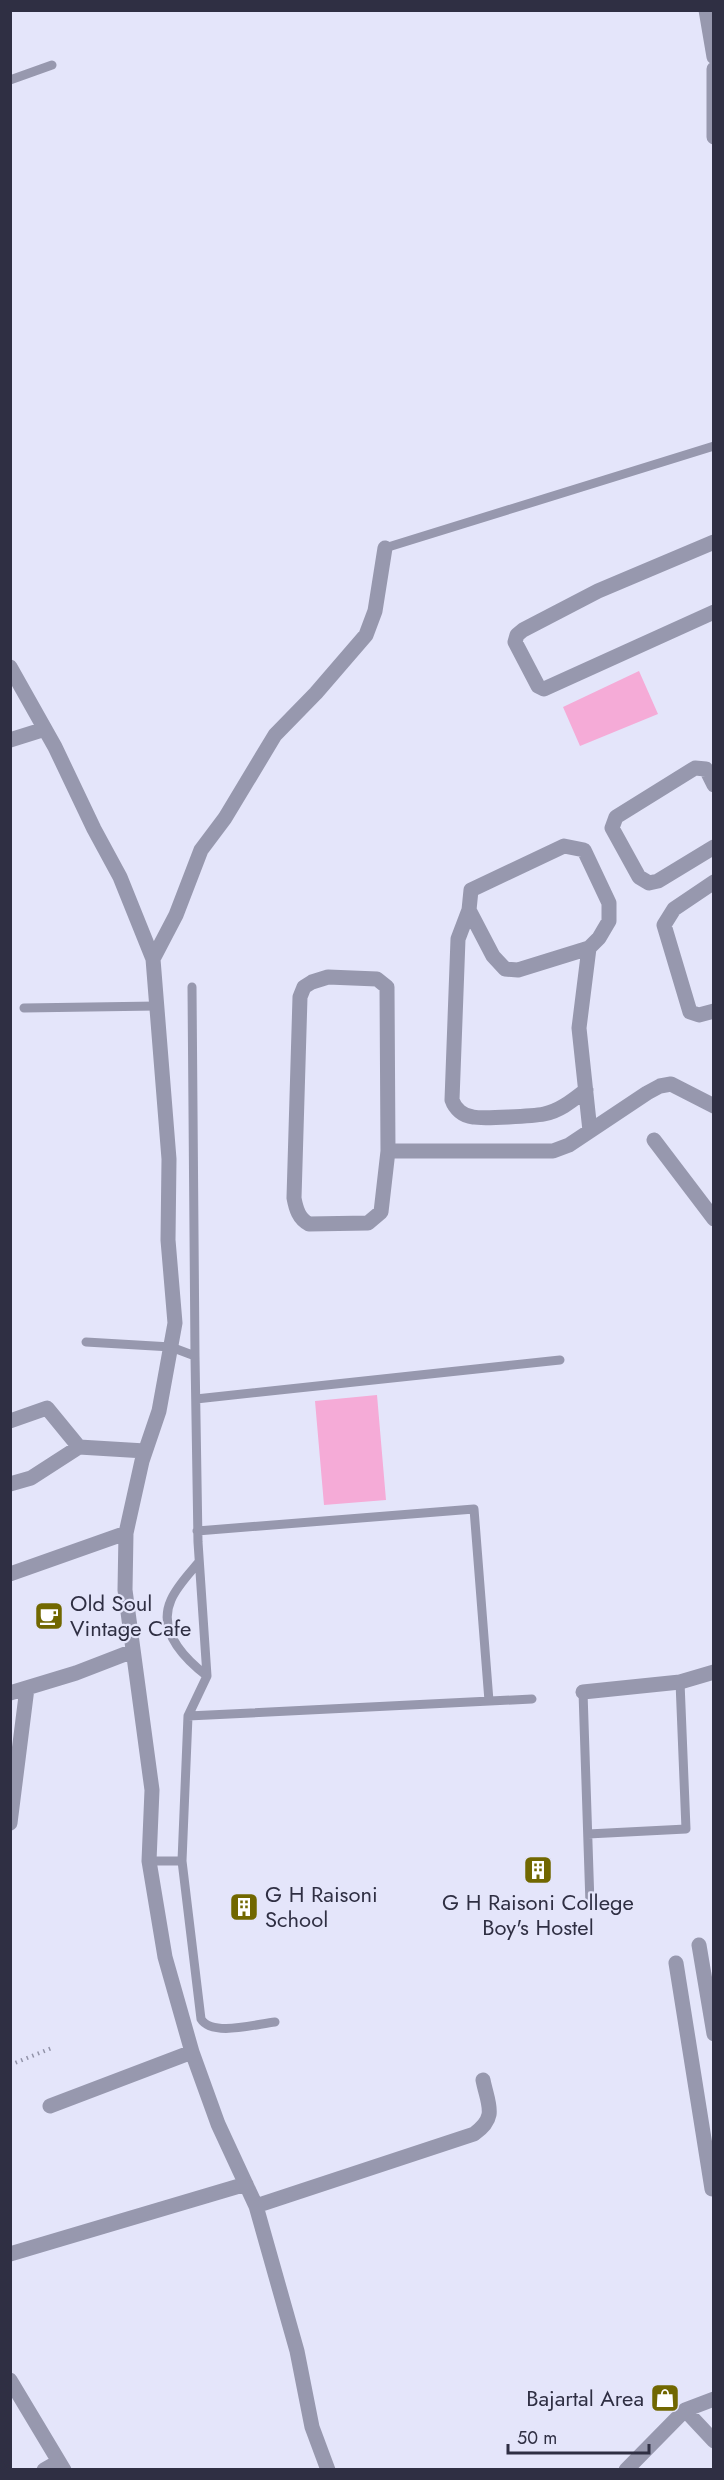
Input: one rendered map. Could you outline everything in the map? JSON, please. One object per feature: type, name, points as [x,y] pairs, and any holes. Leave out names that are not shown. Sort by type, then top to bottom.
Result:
[{"type":"street","points":[[709,18],[714,57]]},
{"type":"street","points":[[714,69],[714,138]]},
{"type":"street","points":[[714,542],[598,591],[523,630],[517,635],[515,642],[538,686],[544,689],[714,612]]},
{"type":"street","points":[[153,959],[176,915],[201,850],[225,818],[275,735],[316,693],[366,635],[375,611],[385,548]]},
{"type":"street","points":[[10,667],[45,729],[120,877],[153,959],[169,1160],[168,1240],[176,1323],[159,1411],[145,1451],[126,1533],[125,1590],[152,1790],[148,1861],[165,1957],[192,2052],[218,2124],[256,2205],[297,2351],[312,2427],[328,2469]]},
{"type":"street","points":[[10,740],[45,729]]},
{"type":"street","points":[[714,785],[706,769],[695,768],[616,817],[612,828],[639,877],[649,883],[658,881],[714,847]]},
{"type":"street","points":[[469,910],[488,948],[505,969],[518,970],[589,948],[609,921],[609,903],[584,850],[564,846],[471,890],[469,910],[458,939],[452,1100],[461,1113],[473,1117],[544,1114],[566,1106],[586,1090]]},
{"type":"street","points":[[714,882],[674,909],[664,925],[690,1012],[699,1015],[714,1011]]},
{"type":"street","points":[[589,948],[579,1028],[590,1131]]},
{"type":"street","points":[[328,977],[377,979],[387,987],[388,1151],[381,1212],[375,1219],[369,1223],[309,1224],[303,1221],[294,1198],[300,997],[304,987],[312,982],[328,977]]},
{"type":"street","points":[[388,1151],[553,1151],[569,1145],[660,1086],[671,1084],[714,1106]]},
{"type":"street","points":[[654,1140],[714,1219]]},
{"type":"street","points":[[10,1421],[47,1408],[79,1447]]},
{"type":"street","points":[[10,1484],[32,1478],[79,1447],[145,1451]]},
{"type":"street","points":[[10,1574],[126,1533]]},
{"type":"street","points":[[10,1693],[133,1651]]},
{"type":"street","points":[[583,1692],[680,1682],[714,1672]]},
{"type":"street","points":[[10,1823],[27,1688]]},
{"type":"street","points":[[699,1945],[714,2034]]},
{"type":"street","points":[[676,1963],[712,2189],[714,2189]]},
{"type":"street","points":[[50,2106],[192,2052]]},
{"type":"street","points":[[256,2205],[474,2134],[486,2126],[490,2115],[483,2080]]},
{"type":"street","points":[[10,2254],[246,2184]]},
{"type":"street","points":[[10,2380],[61,2466],[44,2469]]},
{"type":"street","points":[[626,2469],[685,2410],[714,2399]]},
{"type":"street","points":[[685,2410],[714,2441]]},
{"type":"lane","points":[[10,80],[52,65]]},
{"type":"lane","points":[[385,548],[714,446]]},
{"type":"lane","points":[[192,987],[197,1531],[207,1676],[188,1716],[182,1861],[201,2019],[205,2026],[215,2030],[275,2022]]},
{"type":"lane","points":[[24,1008],[158,1006]]},
{"type":"lane","points":[[86,1342],[171,1347],[195,1356]]},
{"type":"lane","points":[[196,1399],[560,1360]]},
{"type":"lane","points":[[197,1531],[474,1509],[489,1701]]},
{"type":"lane","points":[[199,1562],[170,1601],[167,1625],[174,1641],[188,1662],[207,1676]]},
{"type":"lane","points":[[588,1834],[686,1829],[680,1682]]},
{"type":"lane","points":[[583,1692],[590,1904]]},
{"type":"lane","points":[[188,1716],[532,1699]]},
{"type":"lane","points":[[148,1861],[182,1861]]},
{"type":"path","points":[[10,2065],[54,2047]]},
{"type":"shaded area","points":[[639,671],[658,714],[580,746],[563,707]]},
{"type":"shaded area","points":[[377,1395],[386,1500],[324,1505],[315,1401]]},
{"type":"place","name":"Old Soul Vintage Cafe","points":[[49,1616]]},
{"type":"place","name":"G H Raisoni College Boy's Hostel","points":[[538,1870]]},
{"type":"place","name":"G H Raisoni School","points":[[244,1907]]},
{"type":"place","name":"Bajartal Area","points":[[665,2398]]}]
